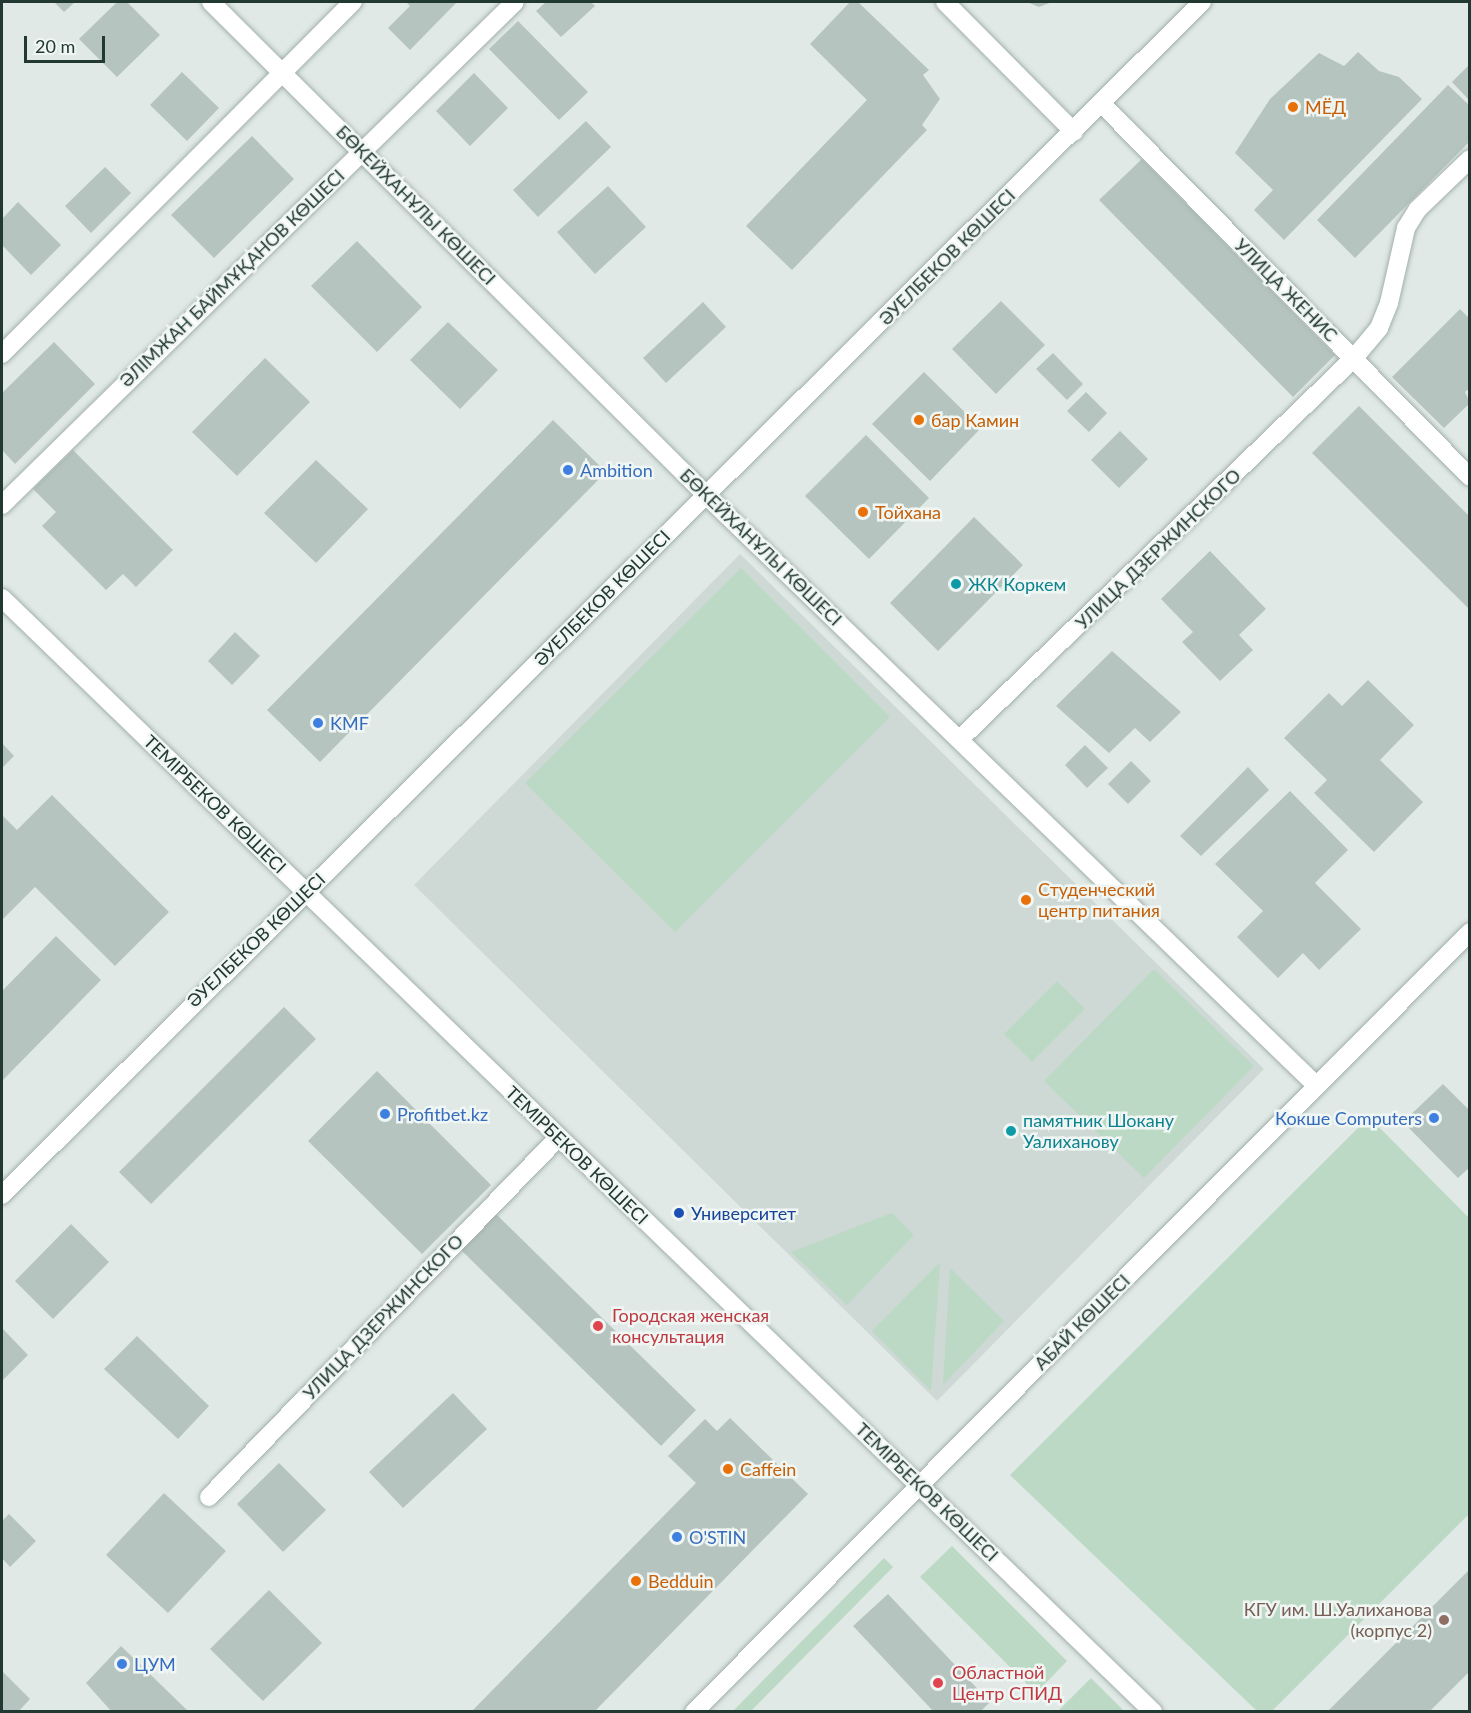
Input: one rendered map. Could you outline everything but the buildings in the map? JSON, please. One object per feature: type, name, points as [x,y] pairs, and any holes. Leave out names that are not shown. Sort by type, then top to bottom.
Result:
[{"type":"street","name":"БӨКЕЙХАНҰЛЫ КӨШЕСІ","points":[[211,2],[706,495],[1317,1086]]},
{"type":"street","points":[[2,354],[353,2]]},
{"type":"street","name":"ӘЛІМЖАН БАЙМҰҚАНОВ КӨШЕСІ","points":[[2,505],[515,2]]},
{"type":"street","points":[[945,2],[1074,132]]},
{"type":"street","name":"ӘУЕЛБЕКОВ КӨШЕСІ","points":[[2,1195],[1074,132],[1202,2]]},
{"type":"street","name":"УЛИЦА ЖЕНИС","points":[[1101,103],[1470,477]]},
{"type":"street","name":"УЛИЦА ДЗЕРЖИНСКОГО","points":[[960,739],[1354,358],[1378,328],[1389,303],[1406,228],[1418,208],[1470,159]]},
{"type":"street","name":"ТЕМІРБЕКОВ КӨШЕСІ","points":[[2,598],[1153,1712]]},
{"type":"street","name":"АБАЙ КӨШЕСІ","points":[[694,1712],[1470,932]]},
{"type":"street","name":"УЛИЦА ДЗЕРЖИНСКОГО","points":[[209,1497],[559,1137]]},
{"type":"shaded area","points":[[740,554],[1264,1069],[937,1401],[414,885]]},
{"type":"green space","points":[[741,568],[890,717],[675,932],[525,783]]},
{"type":"green space","points":[[1154,969],[1254,1066],[1144,1178],[1044,1081]]},
{"type":"green space","points":[[1057,981],[1085,1009],[1032,1062],[1004,1034]]},
{"type":"green space","points":[[1369,1117],[1469,1218],[1469,1514],[1272,1711],[1257,1711],[1010,1475]]},
{"type":"green space","points":[[892,1213],[914,1235],[847,1305],[791,1252]]},
{"type":"green space","points":[[940,1262],[931,1391],[872,1331]]},
{"type":"green space","points":[[950,1268],[1004,1321],[943,1385]]},
{"type":"green space","points":[[952,1546],[1067,1661],[1041,1688],[1030,1687],[920,1577]]},
{"type":"green space","points":[[884,1558],[893,1567],[751,1711],[733,1711]]},
{"type":"green space","points":[[1091,1678],[1124,1711],[1058,1711]]},
{"type":"place","name":"МЁД","points":[[1293,107]]},
{"type":"place","name":"бар Камин","points":[[919,420]]},
{"type":"place","name":"Ambition","points":[[568,470]]},
{"type":"place","name":"Тойхана","points":[[863,512]]},
{"type":"place","name":"ЖК Коркем","points":[[956,584]]},
{"type":"place","name":"KMF","points":[[318,723]]},
{"type":"place","name":"Студенческий центр питания","points":[[1026,900]]},
{"type":"place","name":"Profitbet.kz","points":[[385,1114]]},
{"type":"place","name":"Кокше Computers","points":[[1434,1118]]},
{"type":"place","name":"памятник Шокану Уалиханову","points":[[1011,1131]]},
{"type":"place","name":"Университет","points":[[679,1213]]},
{"type":"place","name":"Городская женская консультация","points":[[598,1326]]},
{"type":"place","name":"Caffein","points":[[728,1469]]},
{"type":"place","name":"O'STIN","points":[[677,1537]]},
{"type":"place","name":"Bedduin","points":[[636,1581]]},
{"type":"place","name":"КГУ им. Ш.Уалиханова (корпус 2)","points":[[1444,1620]]},
{"type":"place","name":"ЦУМ","points":[[122,1664]]},
{"type":"place","name":"Областной Центр СПИД","points":[[938,1683]]}]
